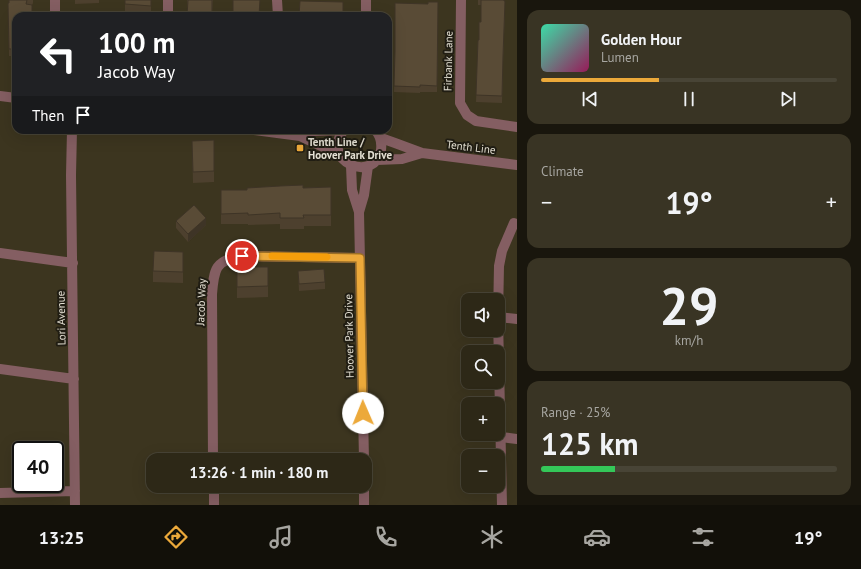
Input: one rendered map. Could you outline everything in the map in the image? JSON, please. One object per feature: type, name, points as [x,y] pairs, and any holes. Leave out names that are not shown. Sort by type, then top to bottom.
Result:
[{"type":"street","points":[[55,0],[55,12]]},
{"type":"street","points":[[168,0],[168,12]]},
{"type":"street","points":[[277,0],[278,12]]},
{"type":"street","points":[[366,0],[366,12]]},
{"type":"street","name":"Firbank Lane","points":[[461,0],[460,103],[467,115],[476,121],[517,127]]},
{"type":"street","points":[[0,96],[12,98]]},
{"type":"street","name":"Lori Avenue","points":[[72,134],[71,175],[75,505]]},
{"type":"street","points":[[285,134],[300,136],[340,155]]},
{"type":"street","points":[[300,136],[306,134]]},
{"type":"street","points":[[341,134],[338,142],[340,155],[351,166],[362,168],[377,160],[382,146],[378,134]]},
{"type":"street","name":"Tenth Line","points":[[378,134],[395,143],[422,153],[517,165]]},
{"type":"street","name":"Tenth Line","points":[[377,160],[400,159],[422,153]]},
{"type":"street","name":"Hoover Park Drive","points":[[351,166],[352,190],[359,212],[364,453]]},
{"type":"street","name":"Hoover Park Drive","points":[[359,212],[364,195],[368,166]]},
{"type":"street","points":[[499,293],[502,252],[514,223]]},
{"type":"street","points":[[0,253],[73,263]]},
{"type":"street","name":"Jacob Way","points":[[213,453],[212,294],[214,272],[225,260],[232,257],[242,256],[360,258]]},
{"type":"street","points":[[505,318],[517,319]]},
{"type":"street","points":[[498,337],[500,397]]},
{"type":"street","points":[[0,369],[74,379]]},
{"type":"street","points":[[505,438],[517,439]]},
{"type":"street","points":[[501,441],[502,505]]},
{"type":"street","points":[[0,492],[75,491]]},
{"type":"street","points":[[214,493],[214,505]]},
{"type":"street","points":[[364,493],[364,505]]},
{"type":"building","points":[[9,0],[27,0],[26,4],[32,5],[32,12],[12,12],[12,49],[9,49]]},
{"type":"building","points":[[125,0],[151,0],[151,6],[125,4]]},
{"type":"building","points":[[188,0],[212,0],[212,12],[187,12]]},
{"type":"building","points":[[233,0],[260,0],[259,12],[233,12]]},
{"type":"building","points":[[481,0],[505,1],[502,96],[476,95]]},
{"type":"building","points":[[300,1],[343,2],[343,12],[299,12]]},
{"type":"building","points":[[428,2],[438,2],[437,86],[394,86],[395,3],[428,4]]},
{"type":"building","points":[[214,140],[214,171],[193,172],[192,141]]},
{"type":"building","points":[[303,185],[303,188],[331,187],[331,215],[303,215],[304,218],[280,218],[280,213],[248,215],[248,213],[221,214],[221,190],[247,190],[247,188]]},
{"type":"building","points":[[194,205],[206,218],[188,234],[176,221]]},
{"type":"building","points":[[154,251],[183,252],[183,272],[153,271]]},
{"type":"building","points":[[237,267],[268,267],[268,286],[237,287]]},
{"type":"building","points":[[324,269],[325,282],[299,284],[298,271]]},
{"type":"slow traffic","points":[[272,256],[327,257]]},
{"type":"place","name":"Tenth Line / Hoover Park Drive","points":[[300,148]]},
{"type":"route","points":[[242,256],[360,258],[363,413]]}]
